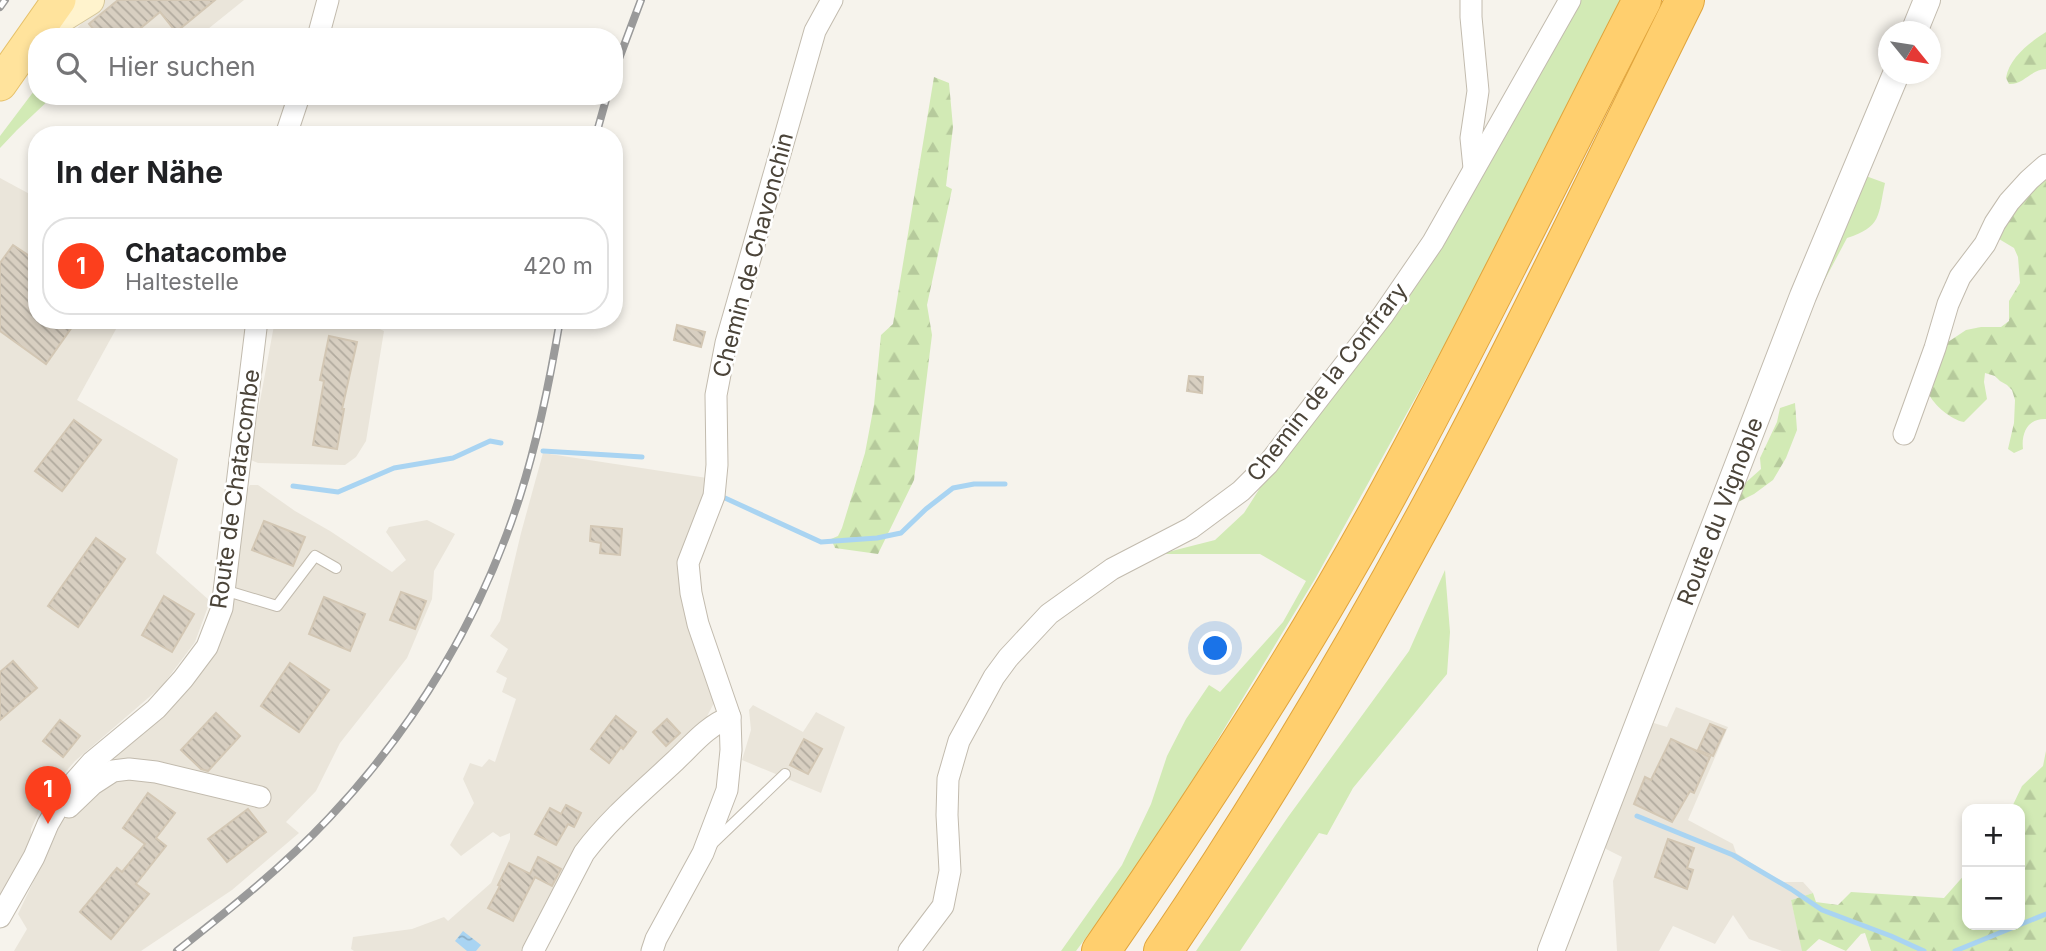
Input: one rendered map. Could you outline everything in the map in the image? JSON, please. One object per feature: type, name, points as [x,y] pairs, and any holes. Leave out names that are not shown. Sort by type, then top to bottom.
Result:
[{"type":"highway","points":[[1101,951],[1245,734],[1390,492],[1508,268],[1642,0]]},
{"type":"highway","points":[[1163,951],[1319,705],[1426,516],[1528,319],[1685,0]]},
{"type":"main road","points":[[39,28],[59,0]]},
{"type":"main road","points":[[44,28],[89,0]]},
{"type":"main road","points":[[0,84],[28,44]]},
{"type":"street","points":[[320,28],[328,0]]},
{"type":"street","name":"Chemin de Chavonchin","points":[[652,951],[703,853],[727,790],[730,718],[698,624],[688,563],[714,496],[717,465],[716,395],[726,343],[815,31],[832,0]]},
{"type":"street","points":[[1471,0],[1478,91],[1471,138],[1474,168]]},
{"type":"street","name":"Chemin de la Confrary","points":[[909,951],[943,905],[950,871],[948,779],[959,741],[994,677],[1049,614],[1112,569],[1191,528],[1241,491],[1268,464],[1383,315],[1433,242],[1570,0]]},
{"type":"street","points":[[1918,21],[1927,0]]},
{"type":"street","name":"Route du Vignoble","points":[[1551,951],[1803,296],[1892,84]]},
{"type":"street","points":[[289,126],[296,105]]},
{"type":"street","points":[[1904,434],[1927,373],[1948,304],[1960,278],[1985,244],[1995,223],[2010,202],[2046,164]]},
{"type":"street","name":"Route de Chatacombe","points":[[0,917],[69,788],[92,762],[156,709],[207,647],[222,608],[256,329]]},
{"type":"street","points":[[533,951],[594,839],[624,807],[699,738],[717,722],[730,718]]},
{"type":"street","points":[[48,824],[93,784],[113,771],[129,769],[156,772],[260,797]]},
{"type":"lane","points":[[224,590],[277,606],[315,556],[337,568]]},
{"type":"lane","points":[[703,853],[785,774]]},
{"type":"shaded area","points":[[103,0],[244,0],[209,28],[78,28]]},
{"type":"shaded area","points":[[0,178],[28,193],[28,329],[116,329],[77,400],[178,459],[156,553],[210,601],[195,642],[162,686],[75,761],[48,792],[31,829],[31,840],[0,900]]},
{"type":"shaded area","points":[[273,329],[384,331],[366,441],[356,457],[345,465],[258,463],[251,460]]},
{"type":"shaded area","points":[[543,453],[707,478],[691,554],[715,701],[701,728],[620,807],[526,951],[354,951],[351,949],[353,937],[412,929],[444,917],[448,921],[491,883],[510,839],[510,833],[500,837],[493,832],[461,856],[450,845],[474,803],[463,779],[470,763],[482,767],[489,759],[495,762],[516,699],[502,692],[507,678],[496,672],[508,649],[490,636],[500,621]]},
{"type":"shaded area","points":[[250,485],[258,485],[392,572],[406,560],[386,532],[389,527],[427,520],[455,534],[434,571],[432,599],[407,658],[340,743],[316,791],[286,822],[299,833],[232,890],[141,951],[14,951],[27,929],[18,914],[75,794],[192,683]]},
{"type":"shaded area","points":[[753,705],[803,732],[816,712],[845,727],[821,793],[742,760],[751,730],[749,710]]},
{"type":"shaded area","points":[[1676,707],[1728,727],[1688,820],[1733,844],[1736,853],[1780,882],[1803,882],[1813,893],[1791,900],[1803,951],[1782,951],[1749,939],[1733,915],[1715,944],[1673,926],[1659,951],[1617,951],[1613,881],[1622,857],[1606,849],[1604,836],[1647,721],[1667,727]]},
{"type":"green space","points":[[1576,0],[1622,0],[1453,330],[1315,579],[1198,772],[1111,904],[1076,951],[1061,951],[1122,865],[1151,804],[1167,756],[1186,719],[1209,685],[1220,692],[1283,622],[1306,581],[1260,554],[1160,554],[1215,540],[1244,513],[1267,477],[1405,304],[1503,137]]},
{"type":"green space","points":[[2046,32],[2046,69],[2009,84],[2006,78],[2011,64],[2027,46]]},
{"type":"green space","points":[[934,77],[949,83],[953,127],[946,186],[952,189],[927,305],[932,335],[914,480],[878,554],[835,548],[831,539],[838,536],[842,528],[865,453],[874,405],[881,335],[893,324]]},
{"type":"green space","points":[[28,99],[28,105],[43,105],[0,148],[0,136]]},
{"type":"green space","points":[[2046,169],[2046,419],[2030,424],[2023,437],[2023,449],[2014,453],[2008,449],[2014,423],[2015,400],[2012,390],[1995,376],[1985,373],[1987,399],[1964,422],[1943,411],[1928,393],[1945,344],[1966,330],[2001,327],[2009,321],[2009,301],[2020,283],[2018,257],[2014,248],[1999,239],[1996,232]]},
{"type":"green space","points":[[1863,175],[1885,183],[1879,212],[1867,229],[1847,238],[1822,285]]},
{"type":"green space","points":[[1795,403],[1797,430],[1786,458],[1773,480],[1732,505],[1743,485],[1761,469],[1760,458],[1777,422],[1780,408]]},
{"type":"green space","points":[[1445,570],[1450,632],[1447,674],[1353,788],[1327,835],[1319,833],[1240,951],[1196,951],[1288,817],[1409,651]]},
{"type":"green space","points":[[2046,751],[2046,951],[1871,951],[1865,933],[1846,951],[1819,939],[1806,951],[1802,951],[1791,900],[1813,893],[1816,902],[1838,905],[1851,892],[1944,898],[1962,878],[1962,930],[2025,930],[2025,804],[2013,804],[2022,786],[2043,766]]},
{"type":"water","points":[[463,931],[481,945],[476,951],[467,951],[455,941]]},
{"type":"building","points":[[118,0],[215,0],[181,28],[173,28],[160,12],[141,28],[92,28],[89,24]]},
{"type":"building","points":[[13,245],[28,255],[28,329],[71,329],[46,364],[0,331],[0,263]]},
{"type":"building","points":[[677,325],[705,332],[701,347],[674,340]]},
{"type":"building","points":[[329,336],[357,342],[342,409],[337,449],[313,445],[324,381],[320,380]]},
{"type":"building","points":[[1189,376],[1203,377],[1202,393],[1187,391]]},
{"type":"building","points":[[74,420],[101,440],[62,491],[35,471]]},
{"type":"building","points":[[264,521],[305,537],[293,566],[252,550]]},
{"type":"building","points":[[591,526],[622,529],[620,555],[600,553],[601,543],[590,541]]},
{"type":"building","points":[[96,538],[125,559],[78,627],[48,606]]},
{"type":"building","points":[[401,592],[426,601],[415,629],[390,620]]},
{"type":"building","points":[[164,596],[194,614],[172,652],[142,635]]},
{"type":"building","points":[[324,597],[365,614],[350,651],[309,634]]},
{"type":"building","points":[[13,661],[37,688],[0,720],[0,672]]},
{"type":"building","points":[[290,663],[329,690],[299,732],[261,706]]},
{"type":"building","points":[[216,713],[240,736],[208,771],[201,769],[181,750]]},
{"type":"building","points":[[616,716],[636,732],[609,763],[591,749]]},
{"type":"building","points":[[667,719],[680,733],[666,746],[653,732]]},
{"type":"building","points":[[60,720],[80,736],[63,757],[43,741]]},
{"type":"building","points":[[1710,724],[1725,730],[1713,756],[1698,750]]},
{"type":"building","points":[[804,739],[822,749],[808,774],[790,765]]},
{"type":"building","points":[[1671,739],[1710,757],[1694,793],[1690,791],[1672,822],[1634,804],[1645,777],[1651,780]]},
{"type":"building","points":[[148,793],[175,813],[156,838],[166,846],[136,884],[149,894],[111,939],[80,912],[117,868],[122,872],[145,844],[123,828]]},
{"type":"building","points":[[566,805],[581,813],[574,827],[568,824],[556,845],[535,834],[550,808],[561,814]]},
{"type":"building","points":[[248,809],[266,832],[227,862],[208,839]]},
{"type":"building","points":[[1668,839],[1694,848],[1687,868],[1693,870],[1687,889],[1655,877]]},
{"type":"building","points":[[538,857],[561,869],[552,886],[535,877],[513,921],[488,908],[509,863],[530,874]]},
{"type":"waterway","points":[[293,486],[338,492],[394,468],[453,458],[490,441],[501,443]]},
{"type":"waterway","points":[[543,451],[642,457]]},
{"type":"waterway","points":[[725,498],[821,542],[877,538],[901,533],[953,488],[974,484],[1005,484]]},
{"type":"waterway","points":[[1637,816],[1733,855],[1822,910],[1924,951]]},
{"type":"waterway","points":[[1955,951],[2046,914]]},
{"type":"railway","points":[[0,7],[5,0]]},
{"type":"railway","points":[[623,48],[641,0]]},
{"type":"railway","points":[[599,126],[604,105]]},
{"type":"railway","points":[[177,951],[275,871],[329,818],[390,746],[442,668],[466,627],[486,584],[520,496],[543,409],[558,329]]},
{"type":"place","name":"Chatacombe","points":[[48,824]]}]
